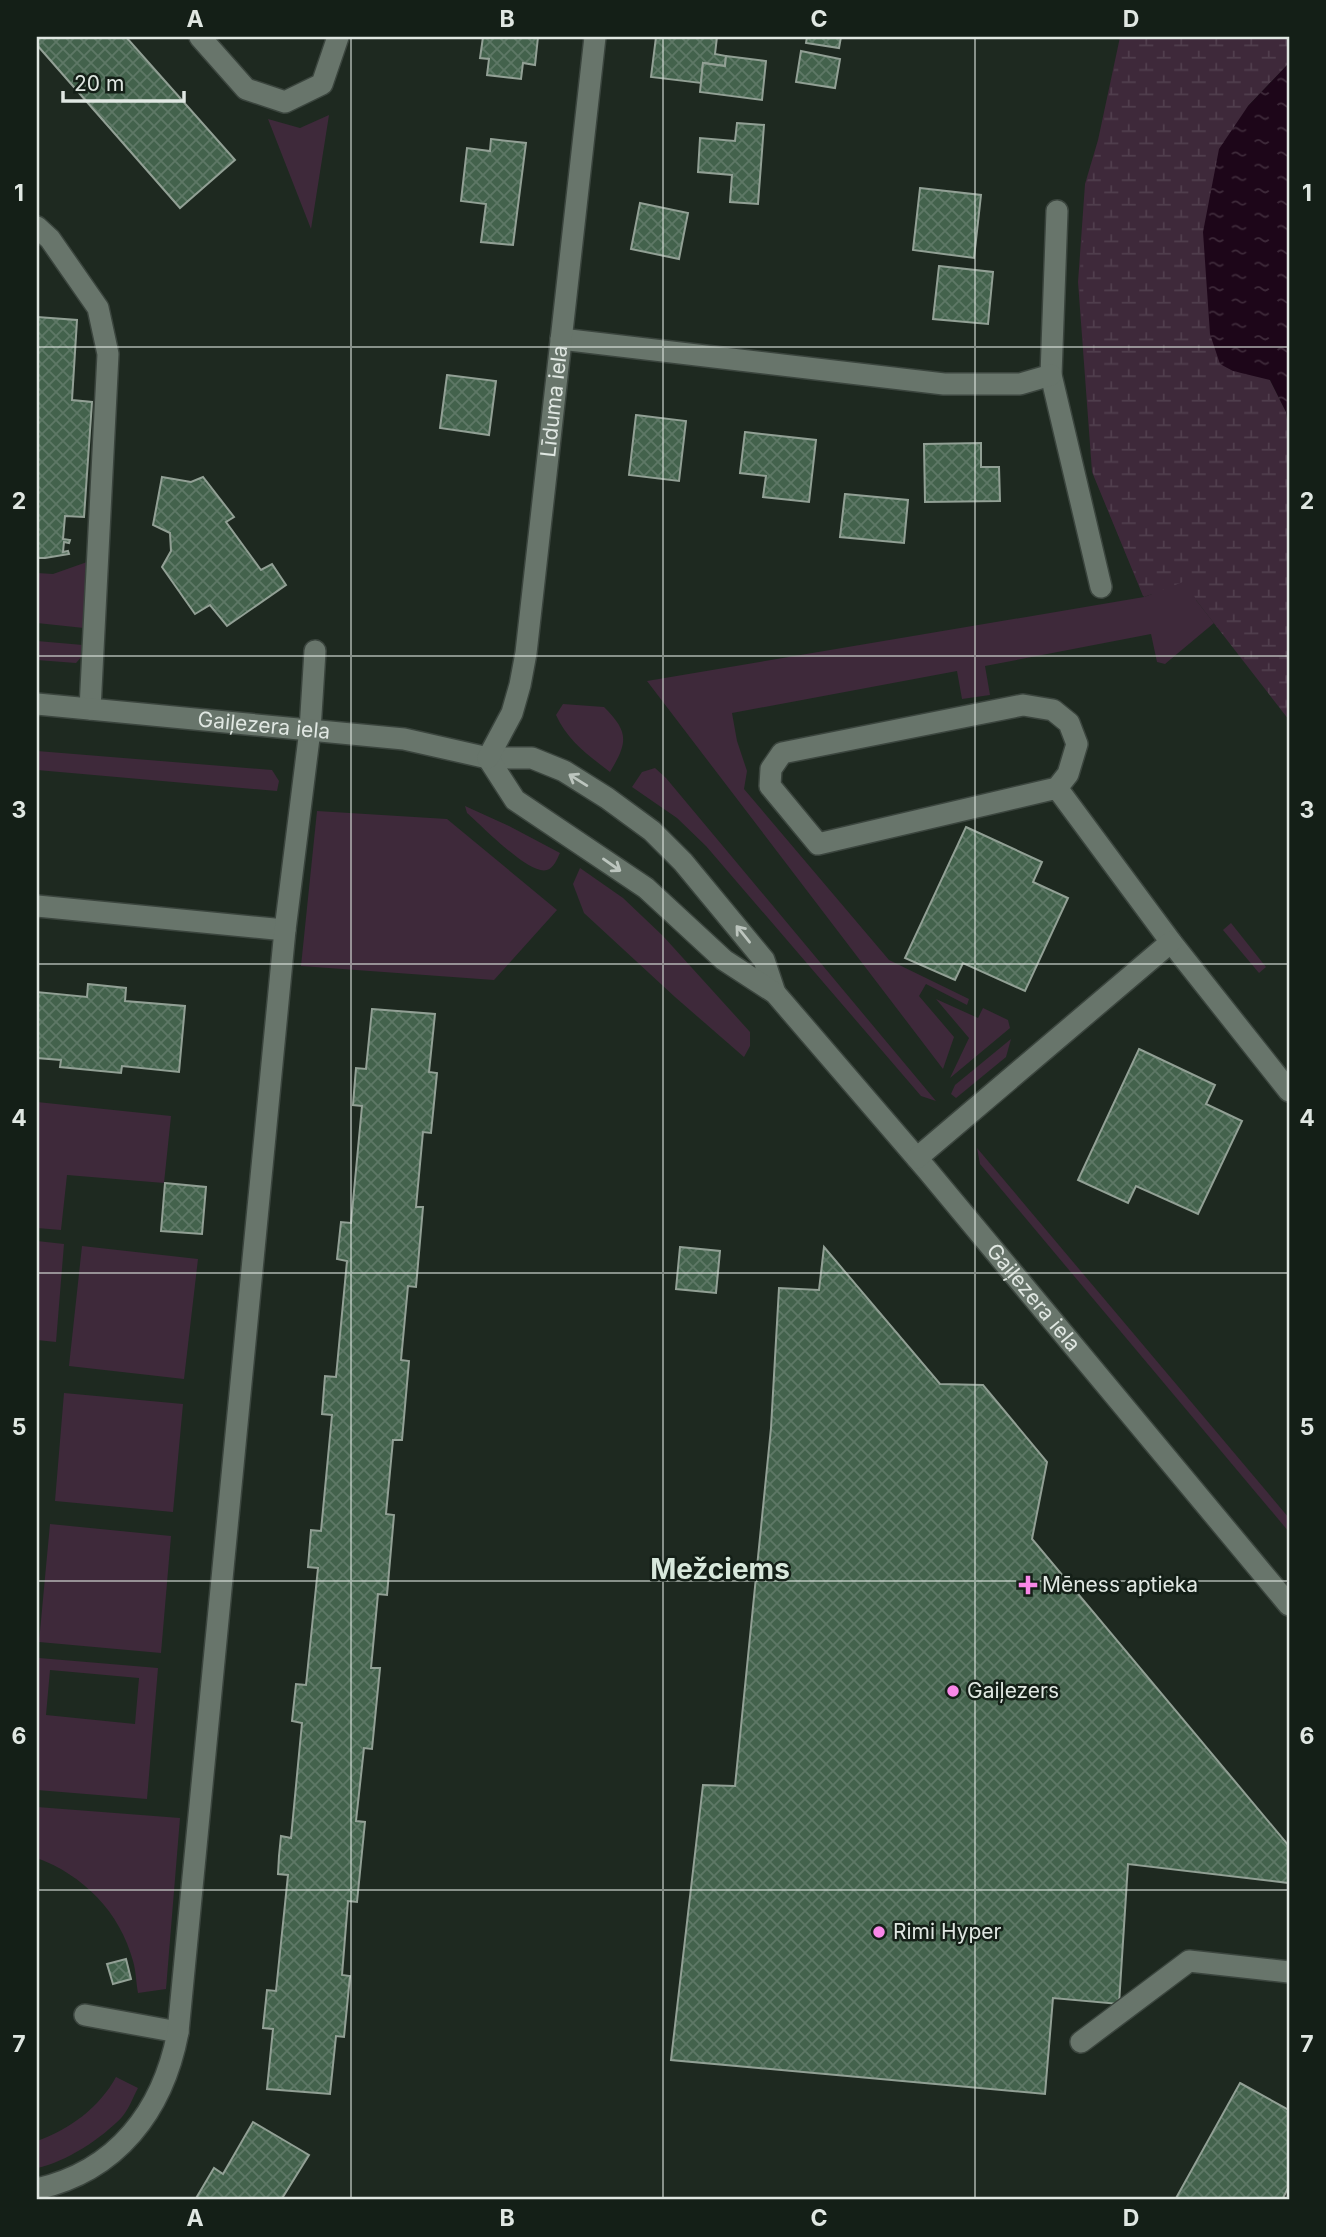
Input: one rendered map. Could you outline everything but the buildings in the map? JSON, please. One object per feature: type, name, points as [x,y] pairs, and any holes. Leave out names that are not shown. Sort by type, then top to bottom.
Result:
[{"type":"street","points":[[200,37],[246,89],[285,102],[322,84],[338,37]]},
{"type":"street","name":"Līduma iela","points":[[488,758],[512,713],[520,685],[595,37]]},
{"type":"street","points":[[1057,211],[1051,375],[1101,587]]},
{"type":"street","points":[[37,227],[50,239],[97,308],[108,354],[90,709]]},
{"type":"street","points":[[561,339],[944,384],[1020,384],[1051,375]]},
{"type":"street","points":[[37,2189],[82,2174],[107,2158],[130,2137],[149,2111],[165,2081],[178,2032],[285,930],[310,730],[315,651]]},
{"type":"street","name":"Gaiļezera iela","points":[[37,704],[404,739],[488,758],[532,758],[564,771],[652,831],[683,862],[764,960],[775,993]]},
{"type":"street","points":[[1023,705],[1053,710],[1069,723],[1077,744],[1068,774],[1057,788],[818,844],[770,786],[771,769],[782,753],[1023,705]]},
{"type":"street","name":"Gaiļezera iela","points":[[488,758],[515,800],[646,888],[724,960],[775,993],[917,1158],[1289,1605]]},
{"type":"street","points":[[1057,788],[1171,942],[1289,1091]]},
{"type":"street","points":[[37,906],[285,930]]},
{"type":"street","points":[[917,1158],[1171,942]]},
{"type":"street","points":[[1081,2042],[1189,1961],[1289,1972]]},
{"type":"street","points":[[85,2015],[178,2032]]},
{"type":"green space","points":[[1120,37],[1289,37],[1218,147],[1202,231],[1209,333],[1219,362],[1233,369],[1269,379],[1289,438],[1196,600],[1214,623],[1165,664],[1157,662],[1151,634],[985,666],[990,695],[962,699],[957,671],[732,713],[737,741],[747,771],[744,789],[889,960],[969,999],[967,1005],[926,984],[919,996],[954,1037],[943,1069],[647,681],[1144,597],[1152,594],[1143,596],[1092,472],[1078,282],[1085,184],[1098,140]]},
{"type":"green space","points":[[1121,37],[1289,37],[1289,63],[1248,106],[1233,371],[1270,380],[1286,412],[1289,434],[1289,720],[1196,600],[1188,580],[1144,597],[1093,473],[1079,283],[1086,185],[1099,141]]},
{"type":"green space","points":[[329,115],[311,229],[268,119],[300,128]]},
{"type":"green space","points":[[87,562],[84,628],[37,623],[37,573],[53,574]]},
{"type":"green space","points":[[37,641],[83,645],[83,655],[76,663],[37,660]]},
{"type":"green space","points":[[563,704],[604,707],[618,723],[622,731],[623,745],[610,772],[566,732],[556,715]]},
{"type":"green space","points":[[37,751],[272,770],[279,781],[277,791],[37,770]]},
{"type":"green space","points":[[655,768],[936,1101],[921,1096],[706,846],[677,818],[632,787],[642,772]]},
{"type":"green space","points":[[465,806],[560,853],[555,863],[547,870],[539,870],[529,865],[483,828],[467,813]]},
{"type":"green space","points":[[317,811],[447,819],[557,910],[494,980],[301,966]]},
{"type":"green space","points":[[580,868],[623,898],[663,936],[750,1032],[750,1046],[744,1057],[584,913],[573,884]]},
{"type":"green space","points":[[1231,923],[1266,967],[1259,973],[1223,930]]},
{"type":"green space","points":[[936,999],[978,1018],[983,1008],[1008,1020],[1010,1028],[950,1078],[969,1038]]},
{"type":"green space","points":[[1011,1039],[1006,1057],[956,1098],[951,1094],[955,1085]]},
{"type":"green space","points":[[37,1102],[171,1116],[164,1183],[67,1175],[61,1230],[37,1228]]},
{"type":"green space","points":[[977,1148],[1289,1518],[1289,1532],[980,1164]]},
{"type":"green space","points":[[37,1241],[64,1244],[56,1342],[37,1340]]},
{"type":"green space","points":[[82,1246],[198,1259],[184,1379],[69,1366]]},
{"type":"green space","points":[[64,1393],[183,1404],[173,1512],[55,1501]]},
{"type":"green space","points":[[50,1524],[171,1536],[161,1653],[39,1642]]},
{"type":"green space","points":[[39,1658],[158,1668],[147,1799],[37,1790]],"holes":[[[50,1670],[139,1678],[135,1724],[46,1715]]]},
{"type":"green space","points":[[37,1807],[180,1818],[166,1989],[138,1993],[134,1965],[127,1943],[109,1911],[70,1874],[37,1858]]},
{"type":"green space","points":[[116,2077],[138,2088],[122,2117],[82,2148],[60,2161],[37,2168],[37,2141],[61,2131],[92,2108]]},
{"type":"water","points":[[1289,63],[1289,434],[1286,412],[1270,380],[1233,371],[1220,364],[1210,334],[1203,232],[1219,149],[1248,106]]},
{"type":"place","name":"Mēness aptieka","points":[[1028,1585]]},
{"type":"place","name":"Gaiļezers","points":[[953,1691]]},
{"type":"place","name":"Rimi Hyper","points":[[879,1932]]},
{"type":"district","name":"Mežciems","points":[[720,1569]]}]
